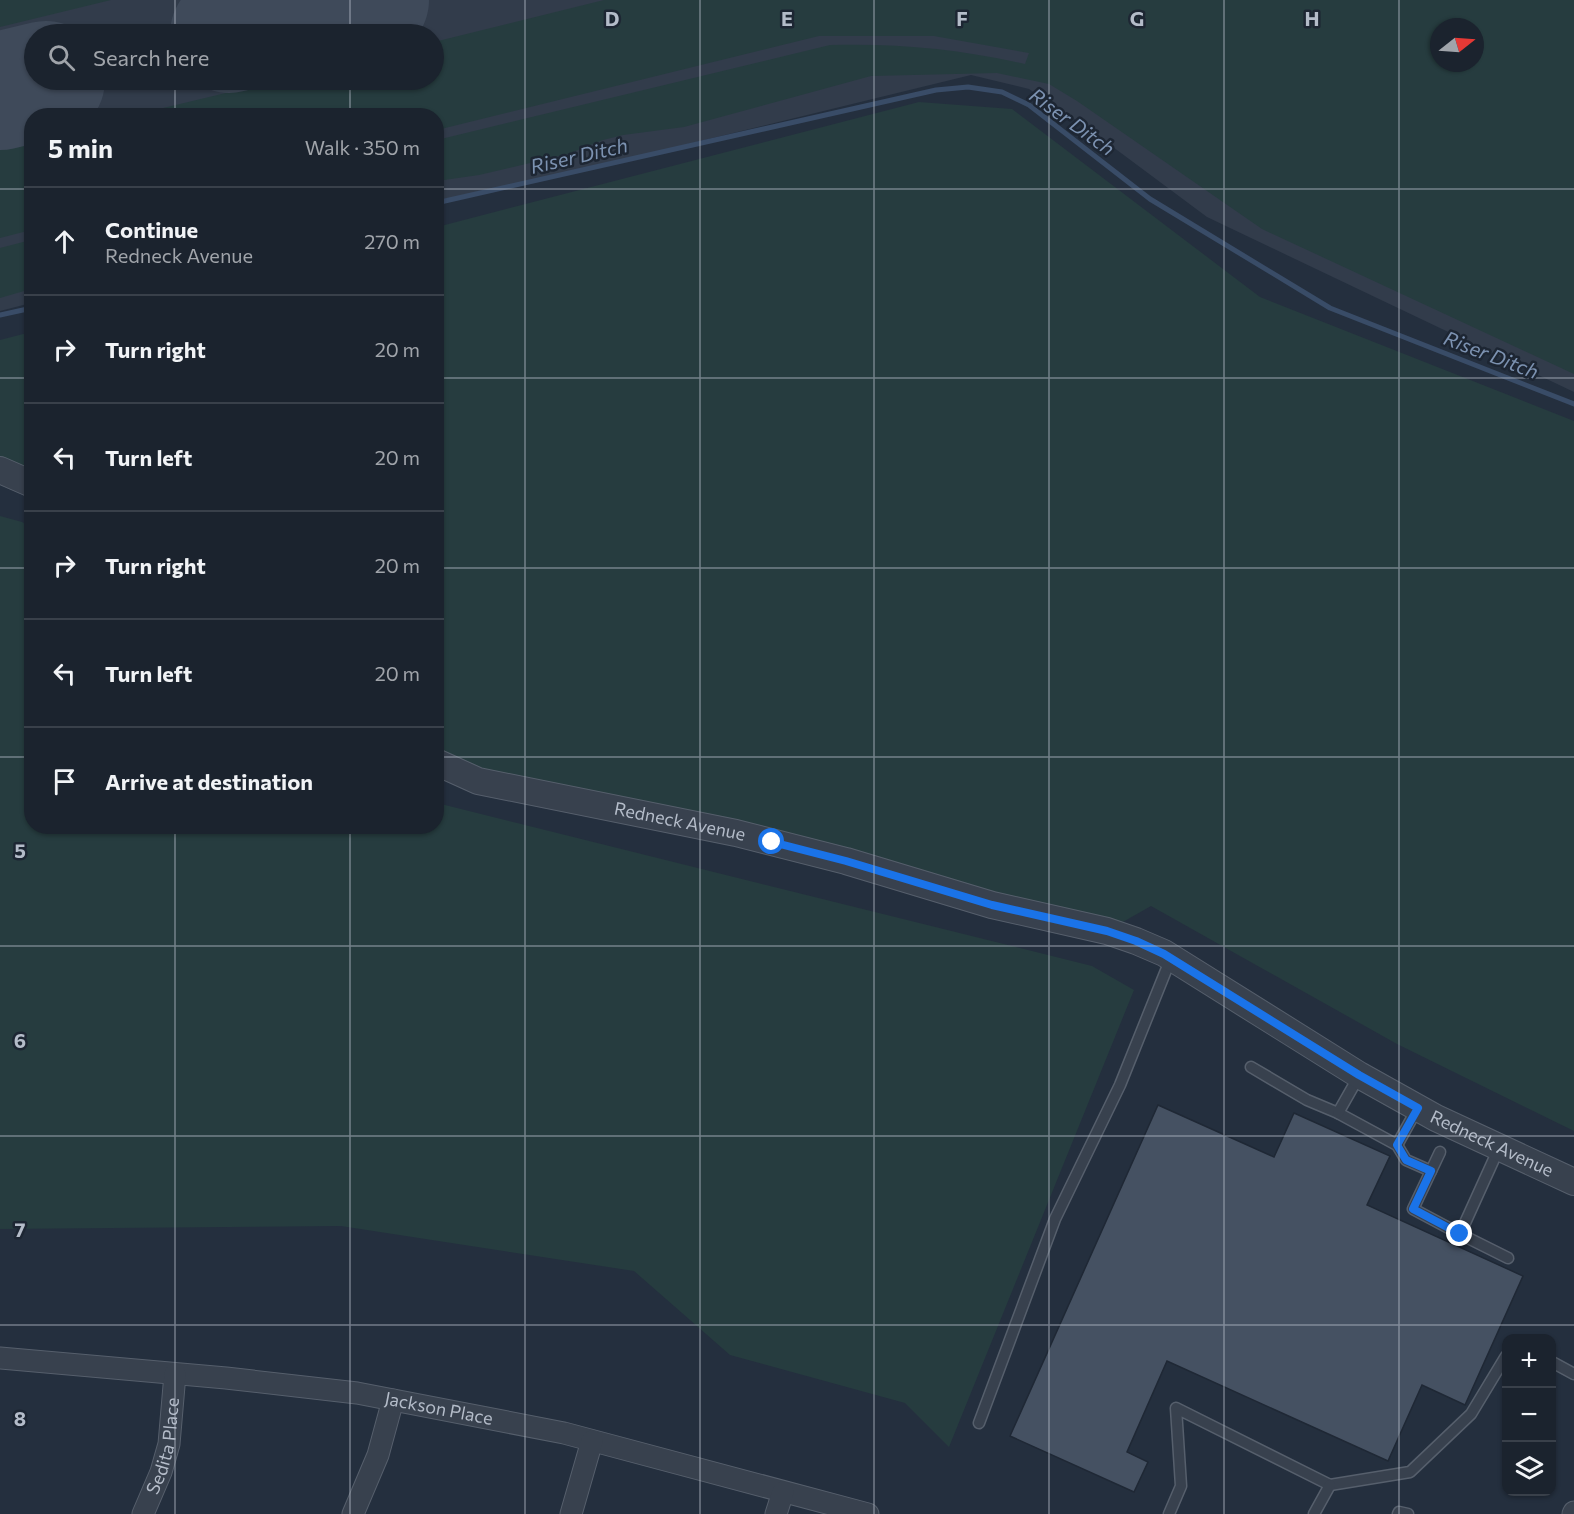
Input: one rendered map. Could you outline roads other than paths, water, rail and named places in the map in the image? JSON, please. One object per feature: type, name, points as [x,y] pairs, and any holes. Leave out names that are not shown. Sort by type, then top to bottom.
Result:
[{"type":"street","points":[[0,470],[24,480]]},
{"type":"street","name":"Redneck Avenue","points":[[444,766],[478,781],[736,833],[846,861],[992,905],[1107,931],[1136,941],[1172,958],[1359,1075],[1418,1108],[1574,1182]]},
{"type":"street","name":"Jackson Place","points":[[0,1358],[357,1393],[564,1433],[868,1514]]},
{"type":"street","name":"Sedita Place","points":[[143,1514],[161,1472],[169,1444],[175,1374]]},
{"type":"street","points":[[353,1514],[378,1455],[393,1400]]},
{"type":"street","points":[[571,1514],[592,1441]]},
{"type":"street","points":[[776,1514],[783,1492]]},
{"type":"lane","points":[[979,1423],[1055,1219],[1120,1085],[1172,958]]},
{"type":"lane","points":[[1251,1067],[1307,1100],[1338,1113],[1397,1145],[1406,1160],[1431,1171]]},
{"type":"lane","points":[[1338,1113],[1359,1075]]},
{"type":"lane","points":[[1397,1145],[1418,1108]]},
{"type":"lane","points":[[1460,1234],[1499,1147]]},
{"type":"lane","points":[[1440,1152],[1413,1209],[1508,1258]]},
{"type":"lane","points":[[1169,1514],[1181,1486],[1176,1408],[1330,1485],[1410,1472],[1471,1414],[1502,1363]]},
{"type":"lane","points":[[1556,1365],[1574,1374]]},
{"type":"lane","points":[[1314,1514],[1330,1485]]},
{"type":"lane","points":[[1398,1514],[1399,1512],[1408,1514]]},
{"type":"waterway","name":"Riser Ditch","points":[[444,201],[936,90],[968,87],[1002,92],[1029,105],[1150,199],[1330,308],[1574,404]]},
{"type":"waterway","name":"Riser Ditch","points":[[0,315],[24,310]]}]
